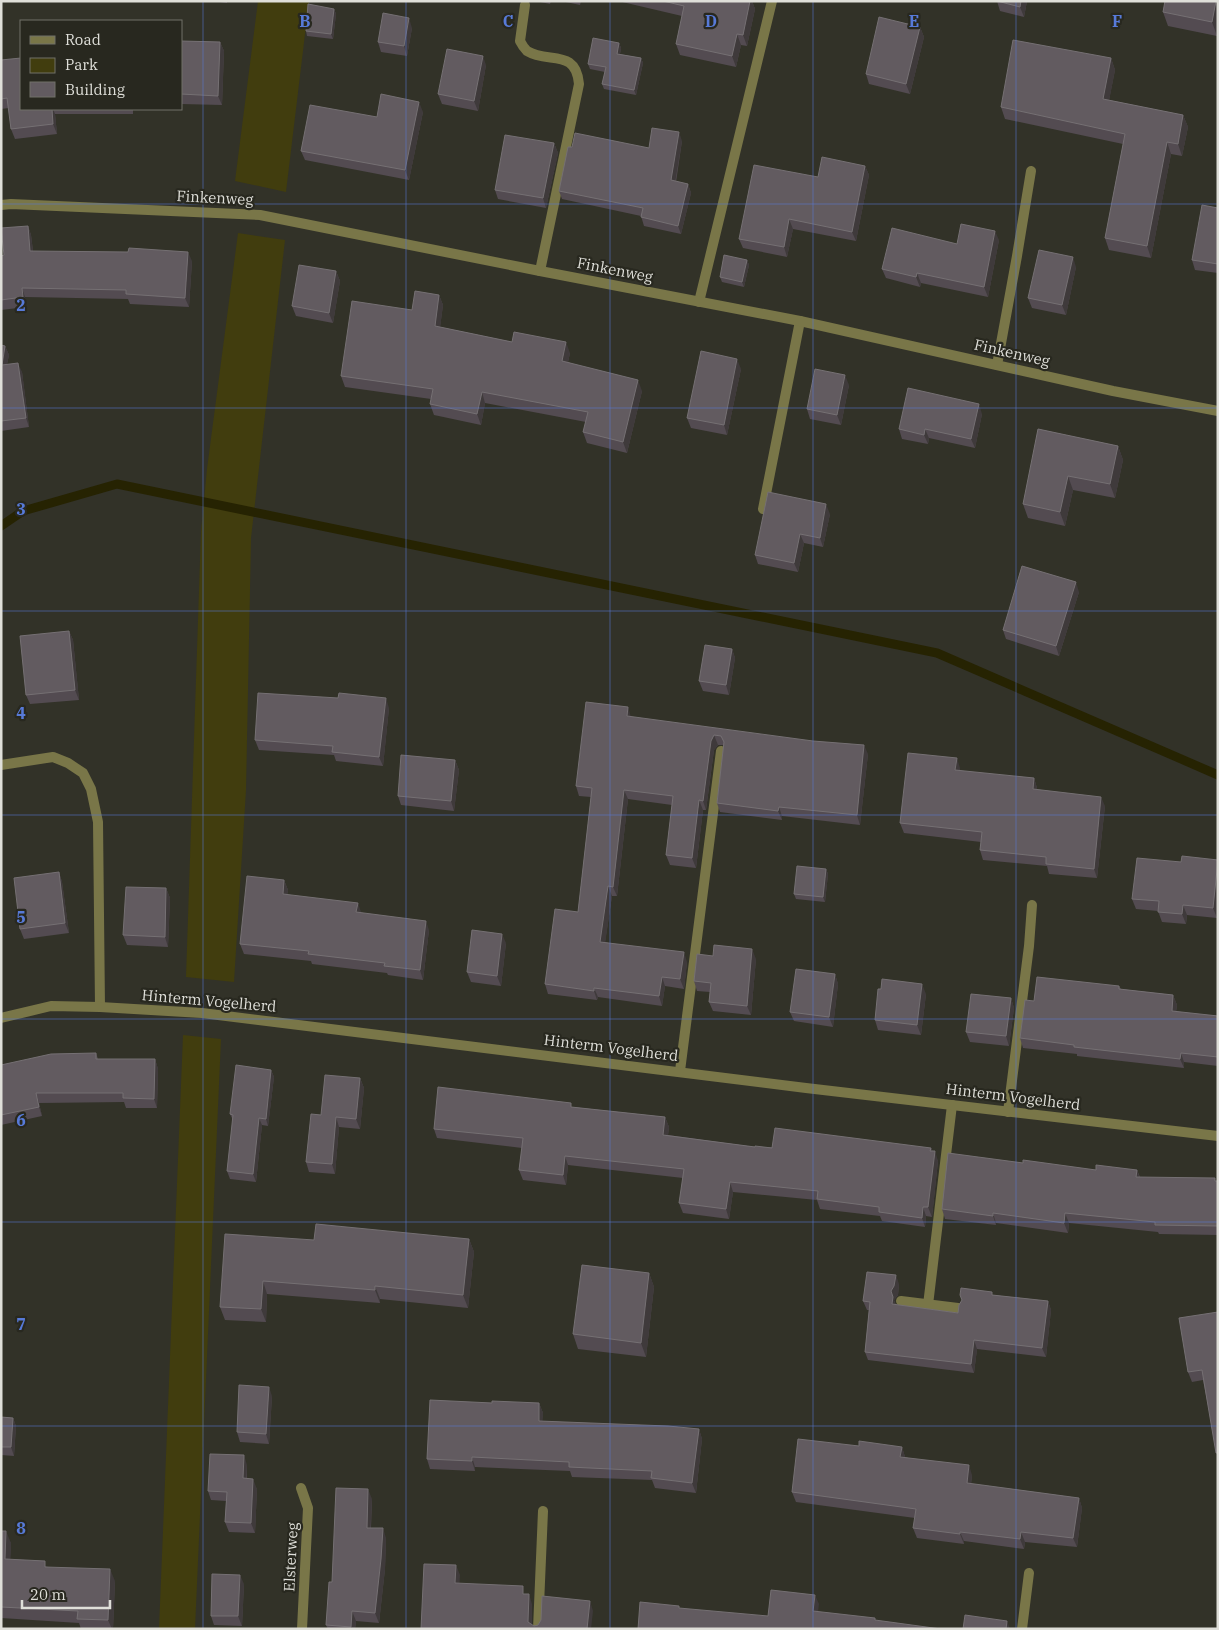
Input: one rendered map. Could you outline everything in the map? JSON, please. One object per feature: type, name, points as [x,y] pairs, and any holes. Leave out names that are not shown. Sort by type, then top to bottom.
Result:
[{"type":"street","points":[[700,302],[772,1]]},
{"type":"street","points":[[525,5],[520,42],[526,50],[534,54],[562,59],[573,65],[578,73],[579,84],[540,272]]},
{"type":"street","points":[[997,365],[1031,171]]},
{"type":"street","name":"Finkenweg","points":[[1,205],[260,215],[540,272],[800,321],[1113,391],[1218,411]]},
{"type":"street","points":[[763,509],[800,321]]},
{"type":"street","points":[[680,1071],[720,751]]},
{"type":"street","points":[[1,765],[53,758],[68,762],[84,772],[91,789],[98,822],[100,1007]]},
{"type":"street","points":[[1008,1112],[1029,946],[1032,905]]},
{"type":"street","name":"Hinterm Vogelherd","points":[[1,1018],[51,1006],[202,1013],[1218,1136]]},
{"type":"street","points":[[928,1305],[952,1105]]},
{"type":"street","points":[[901,1301],[958,1308]]},
{"type":"street","name":"Elsterweg","points":[[301,1488],[308,1508],[302,1629]]},
{"type":"street","points":[[538,1629],[543,1511]]},
{"type":"street","points":[[1022,1629],[1029,1573]]},
{"type":"green space","points":[[258,1],[309,1],[286,192],[235,181]]},
{"type":"green space","points":[[238,233],[285,240],[251,538],[246,790],[234,982],[186,977],[201,531],[207,469]]},
{"type":"green space","points":[[183,1035],[221,1039],[195,1629],[159,1629]]},
{"type":"building","points":[[663,1],[750,1],[743,35],[737,34],[732,56],[676,44],[684,6]]},
{"type":"building","points":[[997,1],[1021,1],[1020,7]]},
{"type":"building","points":[[1165,1],[1216,1],[1212,22],[1163,12]]},
{"type":"building","points":[[308,4],[334,9],[331,34],[306,31]]},
{"type":"building","points":[[383,13],[409,18],[404,46],[378,42]]},
{"type":"building","points":[[879,17],[920,27],[906,84],[866,74]]},
{"type":"building","points":[[593,38],[619,43],[617,54],[641,58],[634,90],[602,84],[606,67],[588,64]]},
{"type":"building","points":[[1013,40],[1111,58],[1103,99],[1183,115],[1178,144],[1167,142],[1147,246],[1105,238],[1125,134],[1001,107]]},
{"type":"building","points":[[182,41],[220,42],[218,96],[182,94]]},
{"type":"building","points":[[447,49],[483,56],[474,101],[438,94]]},
{"type":"building","points":[[20,58],[20,110],[52,110],[53,124],[11,129],[7,98],[1,99],[1,60]]},
{"type":"building","points":[[381,94],[419,102],[405,170],[301,151],[310,105],[377,117]]},
{"type":"building","points":[[652,128],[679,132],[671,180],[688,184],[678,226],[641,217],[643,208],[559,191],[568,147],[572,147],[575,133],[649,148]]},
{"type":"building","points":[[505,135],[554,143],[543,198],[495,190]]},
{"type":"building","points":[[822,157],[865,166],[852,232],[789,219],[784,247],[739,239],[754,165],[818,177]]},
{"type":"building","points":[[1202,205],[1218,208],[1218,264],[1192,260]]},
{"type":"building","points":[[961,224],[995,231],[984,287],[917,273],[916,277],[882,269],[892,228],[957,244]]},
{"type":"building","points":[[28,226],[30,251],[128,252],[129,248],[188,252],[185,298],[126,294],[126,290],[22,288],[23,297],[1,300],[1,256],[4,255],[1,228]]},
{"type":"building","points":[[1039,250],[1073,257],[1062,305],[1028,298]]},
{"type":"building","points":[[724,255],[747,260],[742,282],[720,277]]},
{"type":"building","points":[[299,265],[336,271],[329,313],[292,306]]},
{"type":"building","points":[[415,291],[439,295],[435,326],[512,342],[514,332],[566,342],[562,361],[638,380],[623,442],[583,432],[588,412],[482,392],[477,414],[430,404],[433,389],[341,376],[352,301],[412,310]]},
{"type":"building","points":[[1,345],[5,346],[2,365],[18,363],[26,418],[1,421]]},
{"type":"building","points":[[701,351],[737,359],[724,425],[687,418]]},
{"type":"building","points":[[815,369],[845,375],[837,415],[807,409]]},
{"type":"building","points":[[908,388],[979,404],[971,439],[925,429],[924,435],[899,429]]},
{"type":"building","points":[[1038,429],[1118,446],[1110,484],[1068,476],[1060,512],[1023,504]]},
{"type":"building","points":[[768,492],[826,504],[820,538],[800,534],[794,563],[755,555]]},
{"type":"building","points":[[1022,566],[1076,582],[1056,646],[1003,630]]},
{"type":"building","points":[[69,631],[75,690],[26,695],[20,636]]},
{"type":"building","points":[[705,645],[732,649],[726,685],[699,681]]},
{"type":"building","points":[[258,693],[338,698],[339,693],[386,698],[379,757],[332,752],[333,746],[255,740]]},
{"type":"building","points":[[586,702],[628,707],[627,716],[813,741],[864,745],[857,815],[779,807],[778,811],[717,803],[724,742],[721,736],[714,735],[711,741],[703,801],[699,800],[692,858],[666,855],[673,796],[624,790],[613,887],[608,886],[600,942],[684,952],[680,979],[662,977],[659,996],[594,988],[594,991],[545,984],[555,909],[578,912],[592,788],[576,786]]},
{"type":"building","points":[[908,753],[957,758],[955,770],[1034,778],[1033,789],[1101,797],[1094,869],[1046,864],[1046,857],[980,850],[982,832],[900,823]]},
{"type":"building","points":[[401,755],[455,760],[451,801],[398,796]]},
{"type":"building","points":[[1182,856],[1218,860],[1213,908],[1183,905],[1182,914],[1158,912],[1159,901],[1132,899],[1137,858],[1181,862]]},
{"type":"building","points":[[797,866],[826,869],[823,897],[794,894]]},
{"type":"building","points":[[59,872],[65,923],[20,929],[14,878]]},
{"type":"building","points":[[247,876],[284,880],[283,894],[358,903],[356,912],[426,921],[420,970],[384,966],[385,963],[308,954],[309,951],[240,944]]},
{"type":"building","points":[[126,887],[166,888],[165,937],[123,935]]},
{"type":"building","points":[[472,930],[502,934],[497,976],[467,972]]},
{"type":"building","points":[[714,945],[752,949],[747,1006],[709,1002],[711,983],[694,981],[697,954],[713,956]]},
{"type":"building","points":[[796,969],[835,974],[829,1017],[790,1012]]},
{"type":"building","points":[[1037,977],[1119,986],[1119,989],[1173,995],[1172,1011],[1218,1016],[1218,1057],[1181,1053],[1180,1059],[1074,1047],[1074,1045],[1020,1038],[1025,1000],[1034,1001]]},
{"type":"building","points":[[882,979],[922,984],[917,1025],[875,1020],[878,989],[881,989]]},
{"type":"building","points":[[971,994],[1011,998],[1006,1036],[966,1032]]},
{"type":"building","points":[[96,1053],[96,1059],[155,1059],[154,1099],[123,1098],[123,1093],[36,1093],[39,1107],[1,1115],[1,1065],[51,1054]]},
{"type":"building","points":[[236,1065],[271,1070],[266,1119],[259,1118],[253,1174],[227,1171],[233,1115],[230,1114]]},
{"type":"building","points":[[325,1075],[360,1078],[356,1119],[336,1117],[332,1164],[306,1162],[311,1114],[321,1115]]},
{"type":"building","points":[[438,1087],[571,1103],[571,1107],[665,1117],[663,1135],[755,1147],[772,1148],[775,1128],[931,1148],[930,1151],[935,1151],[928,1207],[923,1207],[922,1218],[879,1212],[879,1207],[817,1199],[818,1191],[730,1182],[726,1209],[679,1203],[684,1169],[565,1156],[563,1175],[519,1170],[523,1138],[434,1129]]},
{"type":"building","points":[[948,1153],[1023,1163],[1023,1160],[1096,1170],[1096,1165],[1137,1170],[1136,1177],[1215,1178],[1215,1181],[1218,1181],[1218,1226],[1155,1225],[1155,1222],[1065,1213],[1064,1223],[993,1213],[993,1216],[942,1209]]},
{"type":"building","points":[[316,1224],[469,1239],[463,1295],[375,1286],[375,1290],[263,1281],[261,1309],[220,1307],[225,1234],[314,1240]]},
{"type":"building","points":[[582,1265],[649,1273],[641,1343],[573,1334]]},
{"type":"building","points":[[867,1272],[896,1275],[891,1291],[893,1297],[892,1304],[958,1313],[962,1300],[960,1295],[961,1288],[992,1292],[992,1295],[1048,1301],[1042,1348],[974,1340],[971,1364],[865,1352],[870,1302],[863,1301]]},
{"type":"building","points":[[1218,1312],[1218,1453],[1216,1453],[1202,1370],[1188,1372],[1179,1318]]},
{"type":"building","points":[[239,1385],[269,1387],[266,1434],[237,1432]]},
{"type":"building","points":[[430,1400],[539,1403],[539,1421],[699,1429],[692,1483],[651,1478],[652,1471],[569,1467],[569,1462],[472,1457],[472,1461],[427,1459]]},
{"type":"building","points":[[1,1417],[13,1418],[11,1447],[1,1447]]},
{"type":"building","points":[[798,1439],[859,1446],[859,1441],[902,1447],[900,1457],[969,1465],[967,1483],[1079,1498],[1073,1538],[1021,1532],[1020,1539],[913,1528],[916,1509],[792,1492]]},
{"type":"building","points":[[210,1454],[244,1455],[243,1478],[253,1479],[251,1523],[225,1522],[227,1492],[208,1491]]},
{"type":"building","points":[[336,1488],[368,1489],[367,1528],[383,1528],[375,1613],[352,1611],[351,1627],[326,1625],[329,1582],[332,1582]]},
{"type":"building","points":[[1,1531],[6,1531],[5,1559],[45,1561],[45,1567],[110,1569],[108,1620],[77,1619],[78,1611],[1,1607]]},
{"type":"building","points":[[424,1564],[456,1565],[455,1583],[523,1586],[523,1594],[529,1594],[528,1622],[534,1626],[538,1625],[541,1620],[542,1596],[590,1601],[587,1629],[421,1629]]},
{"type":"building","points":[[212,1574],[240,1575],[238,1616],[211,1616]]},
{"type":"building","points":[[771,1590],[815,1595],[813,1611],[875,1618],[875,1620],[941,1629],[638,1629],[640,1602],[679,1606],[679,1608],[768,1616]]},
{"type":"building","points":[[965,1615],[1007,1621],[1006,1629],[963,1629]]},
{"type":"waterway","points":[[1,526],[23,511],[117,484],[937,653],[1218,775]]}]
